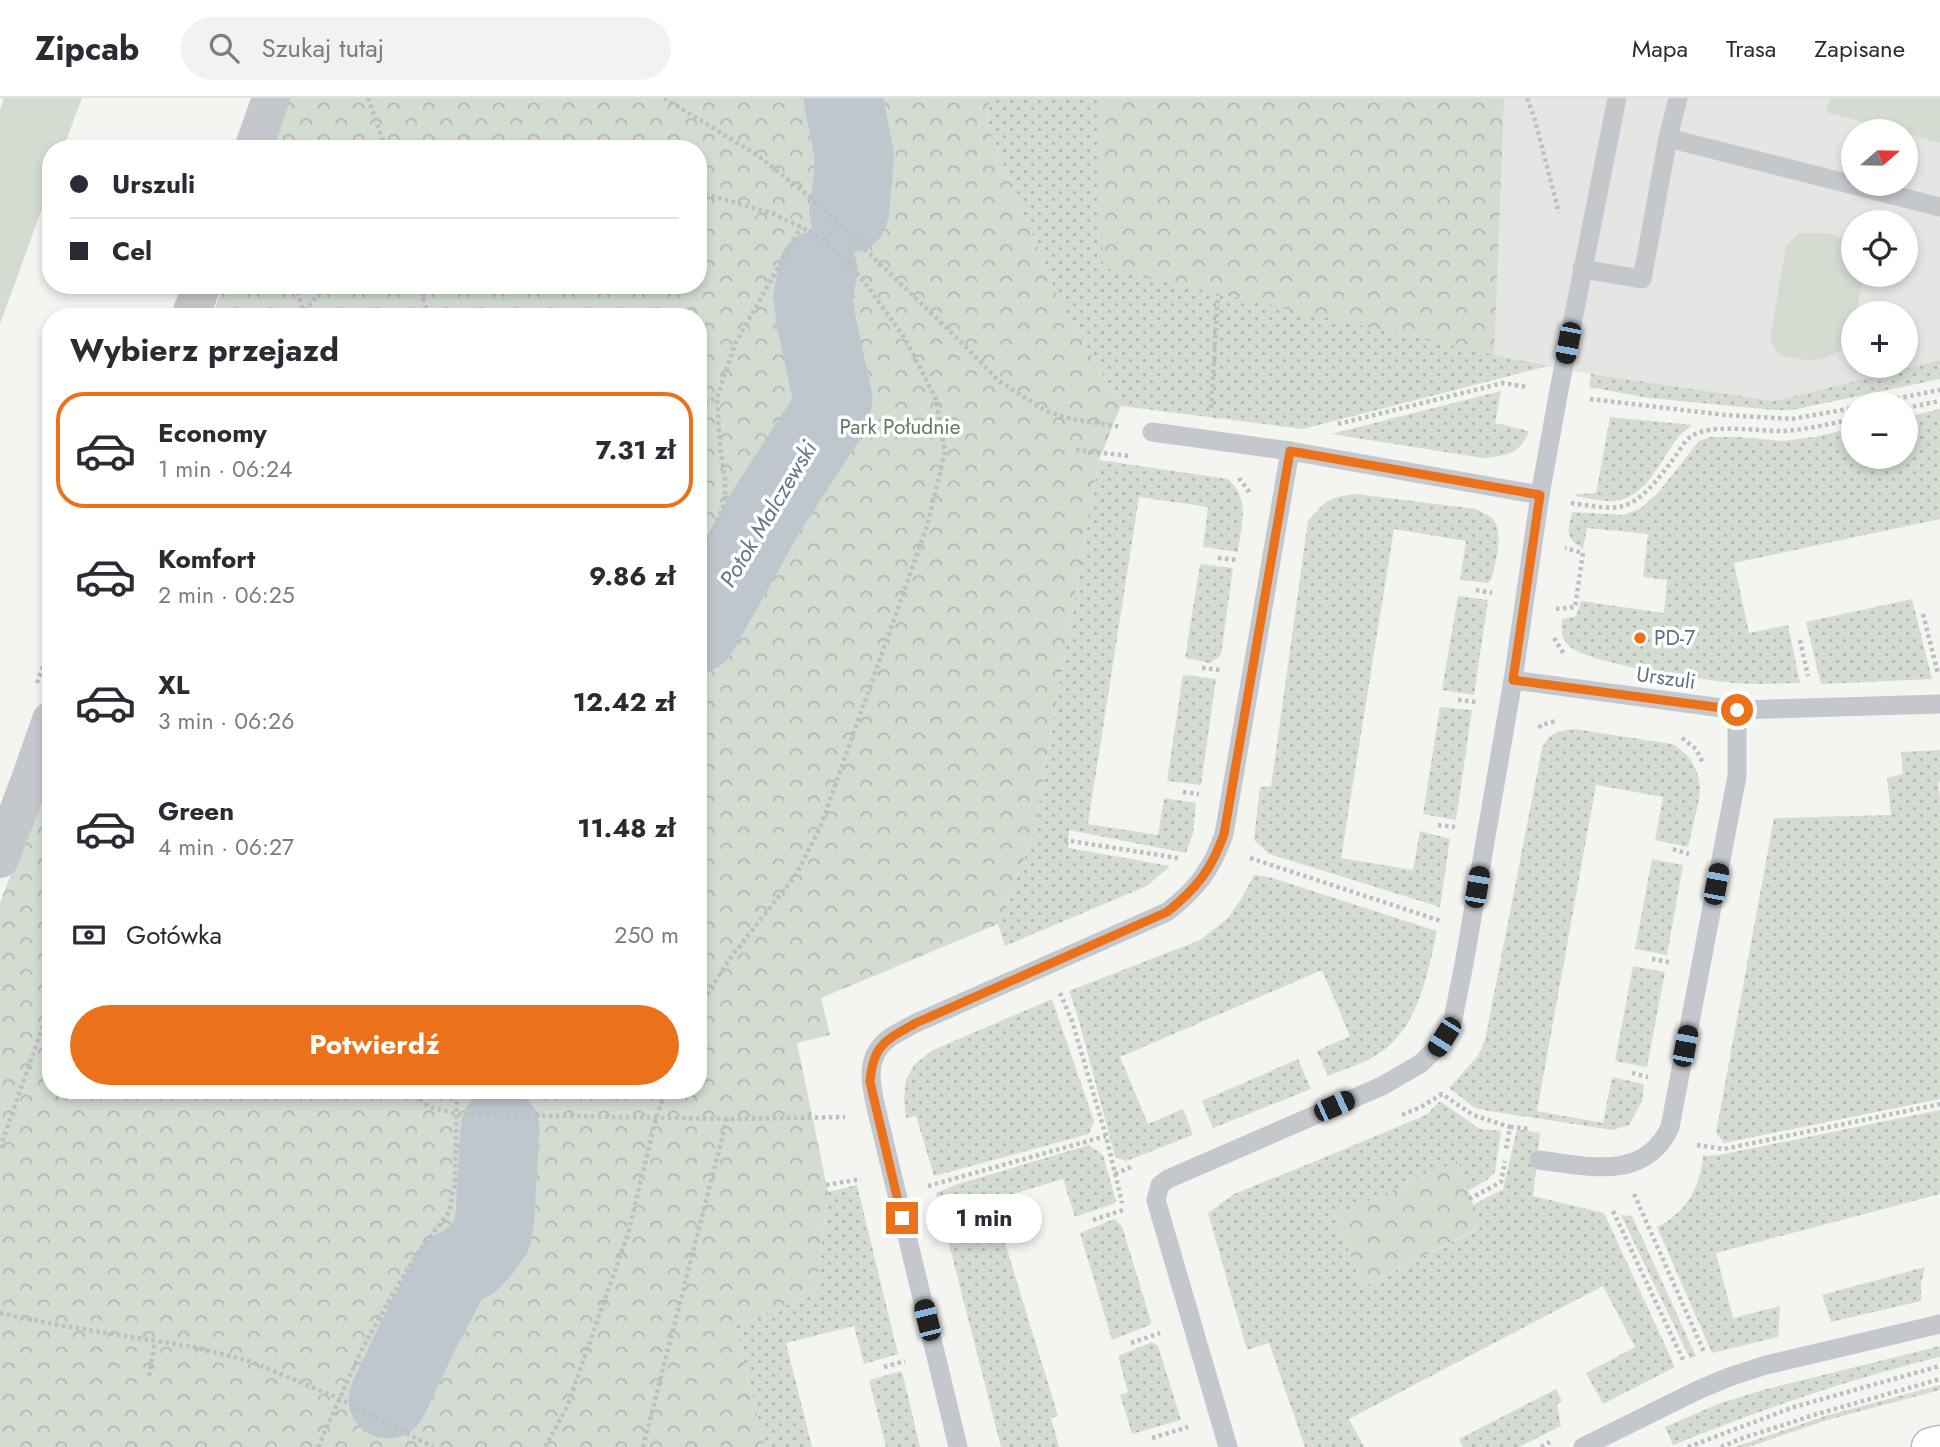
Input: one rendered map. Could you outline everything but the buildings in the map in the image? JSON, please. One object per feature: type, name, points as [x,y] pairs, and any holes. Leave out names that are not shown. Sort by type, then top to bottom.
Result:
[{"type":"street","points":[[256,140],[271,98]]},
{"type":"street","points":[[0,859],[42,746]]},
{"type":"street","points":[[1931,1447],[1940,1445]]},
{"type":"lane","points":[[1228,1447],[1156,1199],[1160,1185],[1168,1179],[1382,1086],[1420,1064],[1436,1049],[1452,1024],[1513,680],[1540,495],[1617,98]]},
{"type":"lane","points":[[1582,269],[1642,279],[1678,98]]},
{"type":"lane","points":[[1668,138],[1940,207]]},
{"type":"lane","points":[[1152,432],[1290,451],[1540,495]]},
{"type":"lane","points":[[958,1447],[870,1082],[871,1065],[876,1053],[887,1040],[916,1023],[1167,912],[1197,884],[1215,859],[1224,834],[1290,451]]},
{"type":"lane","name":"Urszuli","points":[[1513,680],[1737,710],[1940,704]]},
{"type":"lane","points":[[1539,1160],[1597,1168],[1623,1166],[1646,1156],[1664,1140],[1670,1128],[1737,776],[1737,710]]},
{"type":"lane","points":[[1583,1447],[1729,1377],[1766,1365],[1940,1324]]},
{"type":"path","points":[[368,98],[383,140]]},
{"type":"path","points":[[664,98],[757,155],[814,200],[999,381],[1046,411],[1072,419],[1152,432],[1148,458],[1076,450]]},
{"type":"path","points":[[1527,98],[1562,224]]},
{"type":"path","points":[[707,195],[774,214],[802,227],[825,240],[863,280],[904,337],[936,399],[945,452],[927,526],[821,825],[796,875],[731,957],[707,994]]},
{"type":"path","points":[[825,240],[838,224]]},
{"type":"path","points":[[707,538],[714,529],[725,501],[717,398],[734,344],[802,227]]},
{"type":"path","points":[[306,308],[318,294]]},
{"type":"path","points":[[1210,440],[1218,294]]},
{"type":"path","points":[[1918,394],[1940,390]]},
{"type":"path","points":[[707,402],[717,398]]},
{"type":"path","points":[[1918,406],[1940,401]]},
{"type":"path","points":[[1540,495],[1574,503],[1619,507],[1632,503],[1645,492],[1689,438],[1701,432],[1729,429],[1781,431],[1841,422]]},
{"type":"path","points":[[1234,473],[1242,481],[1254,503]]},
{"type":"path","points":[[1218,558],[1244,561]]},
{"type":"path","points":[[1476,590],[1496,594]]},
{"type":"path","points":[[1923,614],[1940,680]]},
{"type":"path","points":[[1800,640],[1808,677]]},
{"type":"path","points":[[1202,668],[1226,670],[1223,682]]},
{"type":"path","points":[[1458,700],[1479,702],[1477,715]]},
{"type":"path","points":[[1534,735],[1541,726],[1562,719]]},
{"type":"path","points":[[1669,736],[1683,738],[1696,749],[1704,764]]},
{"type":"path","points":[[1183,792],[1205,795]]},
{"type":"path","points":[[1438,825],[1460,828]]},
{"type":"path","points":[[1064,840],[1189,860]]},
{"type":"path","points":[[1673,849],[1693,856]]},
{"type":"path","points":[[1246,857],[1445,922],[1446,916]]},
{"type":"path","points":[[1652,959],[1674,962]]},
{"type":"path","points":[[1059,989],[1072,1021]]},
{"type":"path","points":[[0,1148],[42,1029]]},
{"type":"path","points":[[1632,1073],[1653,1078]]},
{"type":"path","points":[[1399,1117],[1442,1094],[1473,1115],[1510,1127],[1535,1129]]},
{"type":"path","points":[[420,1099],[429,1107],[457,1114],[727,1119],[878,1116]]},
{"type":"path","points":[[318,1447],[360,1353],[415,1257],[449,1212],[455,1184],[457,1099]]},
{"type":"path","points":[[545,1447],[567,1407],[628,1234],[663,1099]]},
{"type":"path","points":[[1700,1145],[1724,1149],[1940,1104]]},
{"type":"path","points":[[643,1447],[727,1119]]},
{"type":"path","points":[[1469,1199],[1501,1182],[1510,1127]]},
{"type":"path","points":[[922,1188],[1106,1136]]},
{"type":"path","points":[[1115,1174],[1135,1165]]},
{"type":"path","points":[[1623,1166],[1704,1353]]},
{"type":"path","points":[[1093,1220],[1123,1210]]},
{"type":"path","points":[[1613,1210],[1685,1364]]},
{"type":"path","points":[[0,1313],[250,1361],[340,1399],[433,1447]]},
{"type":"path","points":[[1131,1342],[1160,1333]]},
{"type":"path","points":[[149,1376],[155,1342]]},
{"type":"path","points":[[884,1367],[905,1360]]},
{"type":"path","points":[[1688,1447],[1794,1408],[1940,1366]]},
{"type":"path","points":[[1721,1447],[1814,1415],[1940,1380]]},
{"type":"path","points":[[1152,1438],[1189,1427]]},
{"type":"shaded area","points":[[1504,98],[1940,98],[1940,360],[1918,365],[1918,301],[1841,301],[1841,378],[1868,378],[1775,401],[1563,370],[1494,355]]},
{"type":"green space","points":[[4,98],[82,98],[66,140],[42,140],[42,209],[0,324],[0,109]]},
{"type":"green space","name":"Park Południe","points":[[288,98],[989,98],[988,127],[1061,304],[1121,406],[1099,460],[1033,837],[998,924],[821,998],[830,1035],[797,1043],[828,1192],[816,1293],[735,1326],[765,1447],[0,1447],[0,903],[42,793],[42,1099],[707,1099],[707,308],[215,308],[220,294],[707,294],[707,140],[274,140]]},
{"type":"green space","points":[[989,98],[1504,98],[1494,355],[1548,366],[1303,429],[1121,406],[1061,304],[988,127]]},
{"type":"green space","points":[[1099,98],[1504,98],[1494,355],[1103,268]]},
{"type":"green space","points":[[1830,98],[1940,98],[1940,143],[1918,137],[1918,119],[1852,119],[1826,112]]},
{"type":"green space","points":[[1799,233],[1829,233],[1841,238],[1841,287],[1861,287],[1859,301],[1841,301],[1841,350],[1823,359],[1799,359],[1778,355],[1770,339],[1786,246]]},
{"type":"green space","points":[[1940,360],[1940,379],[1878,392],[1841,392],[1841,400],[1792,410],[1649,398],[1589,387],[1591,374],[1775,401],[1868,378],[1918,378],[1918,365]]},
{"type":"green space","points":[[1501,391],[1495,423],[1529,431],[1521,445],[1505,454],[1483,458],[1331,434]]},
{"type":"green space","points":[[1940,409],[1940,519],[1734,563],[1749,633],[1788,625],[1800,683],[1735,683],[1647,670],[1597,659],[1579,652],[1566,642],[1562,633],[1562,619],[1576,616],[1581,601],[1664,613],[1667,580],[1643,577],[1648,534],[1587,528],[1583,549],[1569,534],[1572,512],[1623,515],[1640,509],[1657,494],[1699,441],[1710,437],[1782,441],[1841,431],[1841,469],[1918,469],[1918,414]]},
{"type":"green space","points":[[1610,417],[1692,425],[1679,436],[1652,476],[1636,493],[1615,501],[1576,496],[1596,493]]},
{"type":"green space","points":[[1099,460],[1228,479],[1240,495],[1243,513],[1238,552],[1203,547],[1208,507],[1139,497],[1088,824],[1158,835],[1164,798],[1196,803],[1193,833],[1186,853],[1069,830],[1068,848],[1170,866],[1147,886],[1005,946],[998,924],[1033,837]]},
{"type":"green space","points":[[1356,494],[1476,509],[1491,517],[1498,530],[1497,555],[1492,578],[1488,583],[1460,580],[1466,541],[1394,529],[1341,858],[1413,870],[1420,831],[1450,839],[1440,907],[1269,854],[1254,840],[1260,787],[1271,786],[1308,521],[1328,501]]},
{"type":"green space","points":[[1200,564],[1233,568],[1221,655],[1210,663],[1185,658]]},
{"type":"green space","points":[[1458,596],[1488,600],[1474,695],[1442,690]]},
{"type":"green space","points":[[1912,599],[1932,679],[1821,684],[1806,622]]},
{"type":"green space","points":[[1183,675],[1216,679],[1201,785],[1167,781]]},
{"type":"green space","points":[[1440,707],[1472,710],[1456,820],[1423,814]]},
{"type":"green space","points":[[1574,729],[1672,744],[1692,762],[1700,788],[1688,847],[1655,840],[1663,797],[1596,785],[1537,1111],[1603,1123],[1612,1077],[1644,1084],[1642,1101],[1629,1125],[1613,1130],[1475,1108],[1449,1088],[1478,1056],[1485,1040],[1542,748],[1555,734]]},
{"type":"green space","points":[[1940,750],[1940,1099],[1724,1143],[1716,1133],[1774,818],[1891,815],[1887,778],[1903,774],[1901,752]]},
{"type":"green space","points":[[1652,859],[1683,865],[1667,955],[1635,949]]},
{"type":"green space","points":[[1254,875],[1269,877],[1437,931],[1425,982],[1412,1015],[1392,1043],[1378,1054],[1328,1076],[1317,1051],[1350,1036],[1322,970],[1120,1057],[1148,1124],[1183,1109],[1193,1135],[1126,1161],[1115,1157],[1069,991],[1200,940],[1228,918]]},
{"type":"green space","points":[[1633,966],[1665,972],[1647,1067],[1615,1061]]},
{"type":"green space","points":[[1052,999],[1094,1121],[1089,1134],[934,1176],[916,1116],[906,1118],[906,1079],[915,1064],[933,1050]]},
{"type":"green space","points":[[1298,1059],[1311,1089],[1213,1128],[1202,1101]]},
{"type":"green space","points":[[1440,1101],[1480,1129],[1501,1131],[1495,1172],[1468,1191],[1458,1161],[1335,1216],[1363,1287],[1480,1228],[1473,1205],[1503,1189],[1517,1129],[1540,1133],[1533,1196],[1604,1213],[1675,1367],[1603,1404],[1586,1373],[1635,1347],[1603,1286],[1349,1419],[1364,1447],[1305,1447],[1269,1343],[1247,1350],[1208,1213],[1234,1194],[1426,1115]]},
{"type":"green space","points":[[1940,1110],[1940,1194],[1716,1253],[1733,1318],[1780,1306],[1778,1337],[1712,1353],[1657,1227],[1676,1214],[1690,1198],[1699,1178],[1703,1156]]},
{"type":"green space","points":[[1089,1145],[1103,1155],[1116,1201],[1113,1204],[1075,1217],[1063,1179],[992,1200],[1058,1416],[1051,1418],[1059,1447],[1001,1447],[936,1193]]},
{"type":"green space","points":[[1458,1161],[1481,1227],[1363,1287],[1335,1216]]},
{"type":"green space","points":[[857,1185],[898,1354],[864,1364],[854,1326],[786,1343],[812,1447],[765,1447],[735,1326],[816,1293],[828,1192]]},
{"type":"green space","points":[[1621,1215],[1632,1216],[1696,1356],[1690,1359]]},
{"type":"green space","points":[[1114,1219],[1122,1226],[1151,1322],[1150,1325],[1112,1340],[1080,1233]]},
{"type":"green space","points":[[1925,1267],[1921,1301],[1831,1322],[1822,1295]]},
{"type":"green space","points":[[1152,1342],[1158,1346],[1181,1420],[1132,1434],[1120,1395],[1128,1392],[1118,1356]]},
{"type":"green space","points":[[1940,1346],[1940,1357],[1805,1396],[1673,1445],[1665,1427],[1718,1404],[1763,1390]]},
{"type":"green space","points":[[902,1371],[920,1447],[886,1447],[869,1380]]},
{"type":"green space","points":[[1940,1385],[1940,1390],[1827,1420],[1748,1447],[1735,1447],[1825,1416]]},
{"type":"green space","points":[[1556,1389],[1562,1401],[1557,1404],[1561,1426],[1519,1447],[1463,1447],[1459,1439]]},
{"type":"waterway","name":"Potok Malczewski","points":[[843,98],[854,154],[849,213]]},
{"type":"waterway","name":"Potok Malczewski","points":[[707,617],[767,510],[828,416],[833,399],[813,297],[818,270]]},
{"type":"waterway","name":"Potok Malczewski","points":[[388,1399],[452,1271],[470,1261],[492,1235],[500,1128]]},
{"type":"place","name":"PD-7","points":[[1640,638]]},
{"type":"route","points":[[902,1218],[870,1082],[871,1065],[876,1053],[887,1040],[916,1023],[1167,912],[1197,884],[1215,859],[1224,834],[1290,451],[1540,495],[1513,680],[1737,710]]}]
